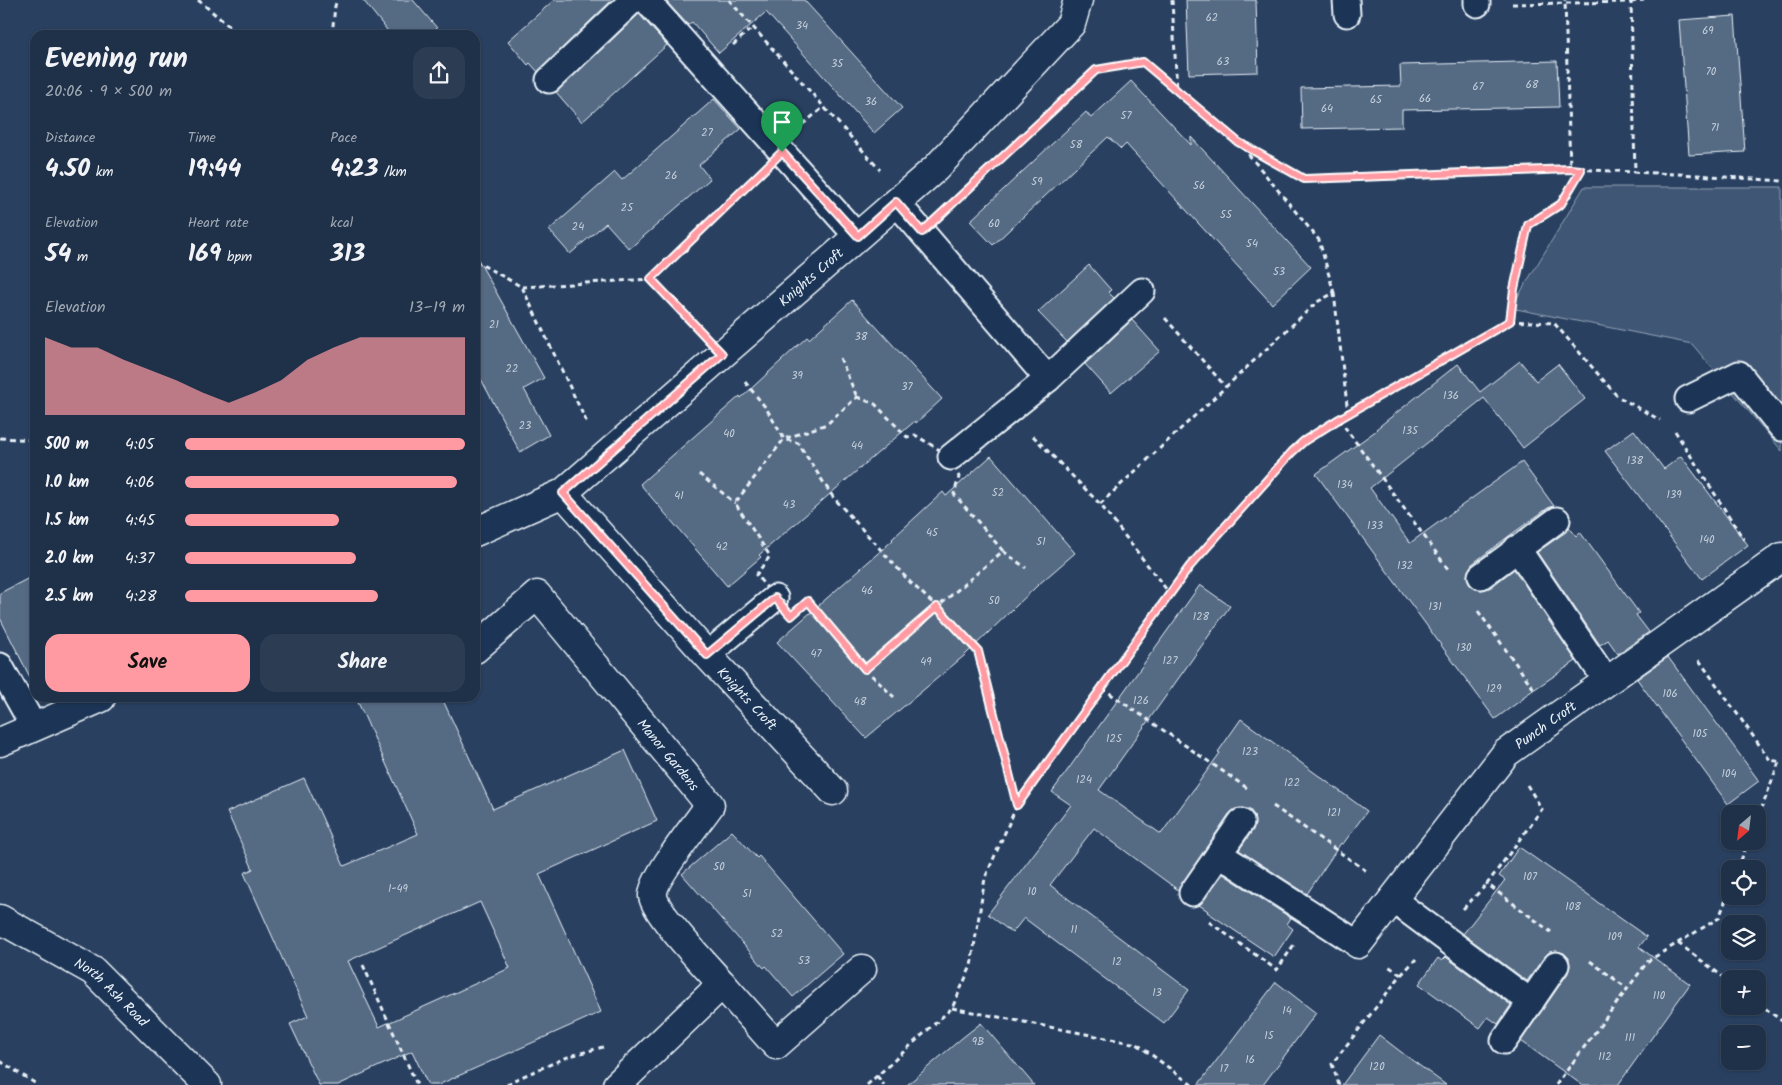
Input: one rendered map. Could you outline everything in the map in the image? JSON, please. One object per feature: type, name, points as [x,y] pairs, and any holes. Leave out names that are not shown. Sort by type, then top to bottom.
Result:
[{"type":"street","name":"Knights Croft","points":[[480,530],[563,493],[936,168],[1071,24],[1078,0]]},
{"type":"street","name":"Knights Croft","points":[[563,493],[707,655],[833,791]]},
{"type":"street","name":"Punch Croft","points":[[1358,944],[1506,753],[1606,680],[1772,564]]},
{"type":"street","name":"Manor Gardens","points":[[480,645],[537,595],[710,806],[657,881],[652,896],[659,912],[776,1045],[862,969]]},
{"type":"street","points":[[0,742],[92,702]]},
{"type":"street","name":"North Ash Road","points":[[0,919],[93,970],[207,1085]]},
{"type":"street","points":[[617,1085],[722,984]]},
{"type":"lane","points":[[549,80],[633,0]]},
{"type":"lane","points":[[646,0],[858,236]]},
{"type":"lane","points":[[900,199],[1048,379]]},
{"type":"lane","points":[[951,457],[1048,379],[1142,292]]},
{"type":"lane","points":[[1688,400],[1738,374],[1782,428]]},
{"type":"lane","points":[[1481,576],[1557,520]]},
{"type":"lane","points":[[1517,548],[1606,680]]},
{"type":"lane","points":[[707,655],[775,598]]},
{"type":"lane","points":[[0,666],[34,727]]},
{"type":"lane","points":[[1192,892],[1241,822]]},
{"type":"lane","points":[[1219,854],[1358,944]]},
{"type":"lane","points":[[1392,899],[1531,1002]]},
{"type":"lane","points":[[1504,1041],[1556,964]]},
{"type":"path","points":[[198,0],[234,30]]},
{"type":"path","points":[[333,30],[337,0]]},
{"type":"path","points":[[729,0],[900,199]]},
{"type":"path","points":[[1172,0],[1177,91]]},
{"type":"path","points":[[1477,2],[1631,2],[1644,0]]},
{"type":"path","points":[[1565,2],[1570,169]]},
{"type":"path","points":[[1631,2],[1635,173]]},
{"type":"path","points":[[973,185],[1096,70],[1143,62],[1238,142],[1319,240],[1334,293],[1348,414]]},
{"type":"path","points":[[1238,142],[1304,179],[1570,169],[1782,181]]},
{"type":"path","points":[[480,264],[522,287],[651,279],[782,152]]},
{"type":"path","points":[[1510,321],[1514,289],[1528,225],[1561,204],[1581,170]]},
{"type":"path","points":[[651,279],[722,354],[766,408],[784,439],[798,443],[833,497],[910,582],[937,607],[978,651],[1017,805]]},
{"type":"path","points":[[522,287],[603,458]]},
{"type":"path","points":[[1142,292],[1226,387]]},
{"type":"path","points":[[1100,504],[1317,302],[1334,293]]},
{"type":"path","points":[[867,1085],[952,1008],[971,966],[985,878],[1017,805],[1190,566],[1304,441],[1510,321],[1554,323],[1616,396],[1666,424]]},
{"type":"path","points":[[840,358],[857,397],[875,404],[907,437],[915,435],[951,457],[959,477],[954,494],[1003,551],[1026,568]]},
{"type":"path","points":[[735,503],[784,439],[827,424],[857,397]]},
{"type":"path","points":[[1008,410],[1100,504],[1170,594]]},
{"type":"path","points":[[1674,430],[1772,564]]},
{"type":"path","points":[[0,438],[30,440]]},
{"type":"path","points":[[699,474],[735,503],[770,556],[756,575],[775,598],[791,616],[808,601],[865,669],[894,697]]},
{"type":"path","points":[[865,669],[1003,551]]},
{"type":"path","points":[[1678,630],[1770,760],[1780,762],[1763,805]]},
{"type":"path","points":[[1506,753],[1542,809],[1487,884],[1557,936]]},
{"type":"path","points":[[1192,892],[1183,904],[1277,970],[1314,915]]},
{"type":"path","points":[[1556,1085],[1648,961],[1719,918],[1724,905]]},
{"type":"path","points":[[1678,943],[1721,975]]},
{"type":"path","points":[[1339,1085],[1332,1064],[1401,975],[1358,944]]},
{"type":"path","points":[[1589,960],[1628,989]]},
{"type":"path","points":[[363,965],[418,1085]]},
{"type":"path","points":[[952,1008],[1137,1044],[1192,1085]]},
{"type":"path","points":[[1766,1009],[1782,1021]]},
{"type":"path","points":[[507,1085],[514,1080],[570,1056],[606,1046]]},
{"type":"path","points":[[0,1061],[38,1085]]},
{"type":"path","points":[[877,1076],[884,1085]]},
{"type":"shaded area","points":[[1584,187],[1782,187],[1782,451],[1692,344],[1511,308]]},
{"type":"building","points":[[363,0],[413,0],[439,30],[387,30]]},
{"type":"building","points":[[554,0],[612,0],[538,72],[530,63],[528,65],[508,41]]},
{"type":"building","points":[[665,0],[804,0],[902,108],[874,133],[766,12],[719,53],[692,22],[688,25]]},
{"type":"building","points":[[1186,0],[1256,0],[1258,72],[1189,74]]},
{"type":"building","points":[[639,14],[667,45],[582,122],[556,92]]},
{"type":"building","points":[[1735,16],[1745,152],[1689,155],[1679,20]]},
{"type":"building","points":[[1557,61],[1559,107],[1402,110],[1402,127],[1302,129],[1301,88],[1401,86],[1400,65]]},
{"type":"building","points":[[1131,81],[1191,145],[1191,137],[1311,267],[1272,304],[1126,144],[1121,149],[1108,137],[993,245],[970,221],[1086,112],[1091,118]]},
{"type":"building","points":[[714,99],[741,129],[699,165],[710,179],[629,249],[606,223],[570,254],[549,230],[615,172],[622,180]]},
{"type":"building","points":[[480,263],[544,378],[524,389],[549,435],[520,452],[480,377]]},
{"type":"building","points":[[1089,265],[1111,290],[1108,292],[1114,298],[1067,342],[1038,312]]},
{"type":"building","points":[[852,300],[942,399],[759,555],[761,557],[727,586],[640,484],[740,396],[741,398],[807,337],[809,339]]},
{"type":"building","points":[[1132,320],[1160,351],[1111,393],[1085,364]]},
{"type":"building","points":[[1520,361],[1536,381],[1558,364],[1585,399],[1523,448],[1484,398],[1370,488],[1410,543],[1522,462],[1554,506],[1548,508],[1509,536],[1472,564],[1468,571],[1469,584],[1475,589],[1482,590],[1490,588],[1514,569],[1576,661],[1523,697],[1495,719],[1316,474],[1377,430],[1458,364],[1480,392]]},
{"type":"building","points":[[1634,430],[1664,469],[1681,456],[1748,545],[1702,579],[1605,451]]},
{"type":"building","points":[[991,456],[1075,553],[1038,585],[965,655],[866,738],[777,642],[893,540],[943,492],[946,496]]},
{"type":"building","points":[[1569,527],[1576,536],[1580,532],[1639,613],[1636,615],[1649,632],[1618,654],[1608,640],[1600,645],[1537,552],[1566,532]]},
{"type":"building","points":[[30,578],[30,677],[0,618],[0,593]]},
{"type":"building","points":[[1200,585],[1230,606],[1099,790],[1161,834],[1220,753],[1218,752],[1241,719],[1367,811],[1343,844],[1341,843],[1307,894],[1239,850],[1255,824],[1254,815],[1250,810],[1243,808],[1235,809],[1229,814],[1178,890],[1094,828],[1050,885],[1189,990],[1164,1023],[1024,918],[1012,933],[988,914],[1071,805],[1052,792]]},
{"type":"building","points":[[1668,657],[1759,781],[1728,804],[1637,679]]},
{"type":"building","points":[[358,702],[444,702],[493,809],[625,750],[657,821],[539,874],[601,1012],[438,1085],[428,1085],[412,1051],[338,1085],[319,1085],[290,1024],[308,1016],[244,873],[253,869],[227,812],[304,778],[344,866],[418,834]],"holes":[[[480,902],[510,968],[379,1027],[348,961]]]},
{"type":"building","points":[[732,831],[757,858],[759,856],[843,954],[793,997],[766,966],[764,968],[682,874]]},
{"type":"building","points":[[1519,847],[1647,937],[1639,947],[1690,984],[1618,1085],[1582,1085],[1521,1041],[1568,973],[1570,966],[1569,958],[1564,953],[1557,951],[1549,952],[1527,981],[1463,934],[1505,880],[1499,876]]},
{"type":"building","points":[[1223,874],[1291,918],[1287,924],[1293,929],[1274,957],[1199,905]]},
{"type":"building","points":[[1446,957],[1511,1005],[1498,1024],[1488,1017],[1480,1028],[1419,984],[1438,958],[1442,961]]},
{"type":"building","points":[[1276,982],[1316,1013],[1263,1085],[1198,1085]]},
{"type":"building","points":[[981,1023],[1034,1085],[907,1085],[962,1038]]},
{"type":"building","points":[[1379,1035],[1405,1055],[1446,1085],[1342,1085]]},
{"type":"route","points":[[1143,62],[1238,142],[1304,179],[1581,170],[1561,204],[1528,225],[1514,289],[1510,321],[1339,419],[1304,441],[1292,452],[1190,566],[1017,805],[978,651],[937,607],[865,669],[808,601],[791,616],[775,598],[707,655],[563,493],[722,354],[651,279],[782,152],[858,236],[896,202],[922,232],[1096,70],[1143,62]]}]
